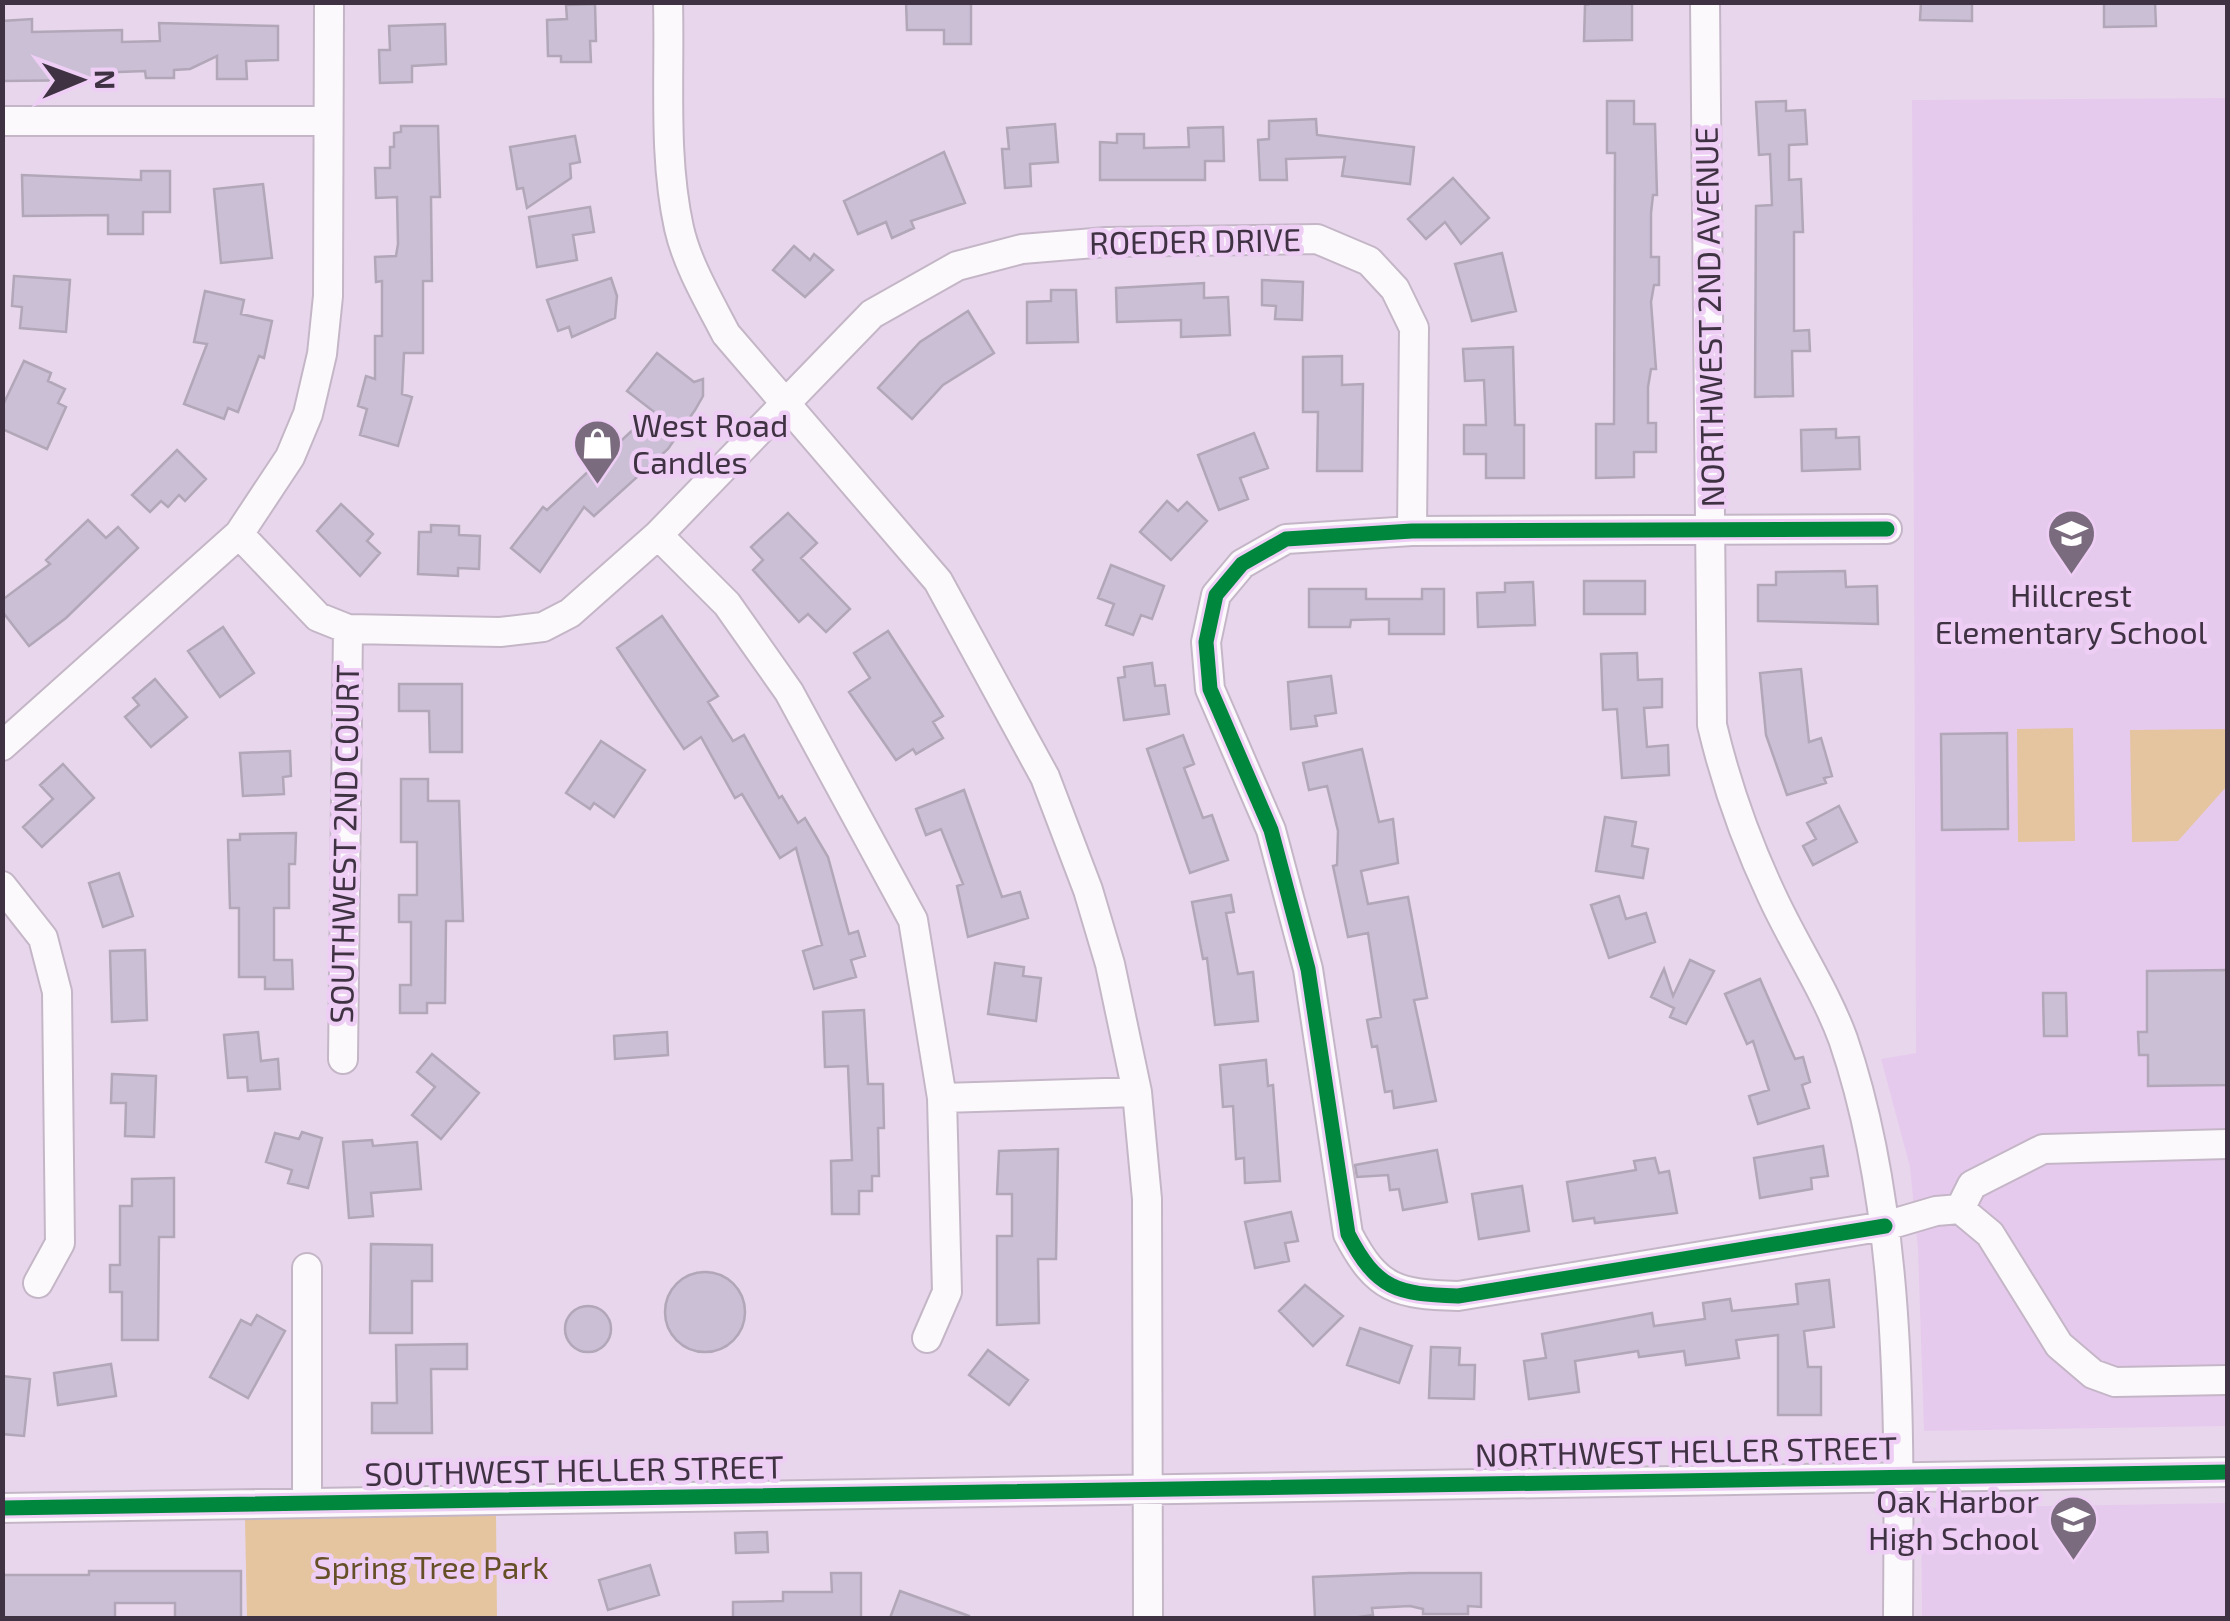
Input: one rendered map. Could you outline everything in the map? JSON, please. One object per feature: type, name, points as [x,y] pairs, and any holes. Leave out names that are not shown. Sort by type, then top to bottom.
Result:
[{"type":"street","points":[[2,746],[239,534],[290,457],[308,414],[322,354],[328,296],[329,2]]},
{"type":"street","points":[[668,2],[671,173],[679,231],[726,334],[938,581],[1045,778],[1088,890],[1110,964],[1137,1092],[1148,1199],[1148,1618]]},
{"type":"street","name":"NORTHWEST 2ND AVENUE","points":[[1704,2],[1714,529],[1712,724],[1726,782],[1771,895],[1841,1034],[1866,1114],[1886,1226],[1899,1476],[1898,1618]]},
{"type":"street","points":[[2,121],[326,122]]},
{"type":"street","name":"ROEDER DRIVE","points":[[348,629],[500,632],[543,628],[570,613],[658,536],[872,314],[956,266],[1022,249],[1106,242],[1317,239],[1369,260],[1395,289],[1414,328],[1412,532]]},
{"type":"street","points":[[1887,529],[1412,532],[1286,539],[1242,564],[1216,595],[1206,642],[1210,689],[1271,830],[1308,969],[1348,1234],[1366,1268],[1390,1288],[1406,1293],[1458,1296],[1886,1226],[1960,1209]]},
{"type":"street","points":[[239,534],[318,617],[348,629]]},
{"type":"street","points":[[658,536],[727,604],[789,692],[913,920],[942,1098],[947,1292],[928,1338]]},
{"type":"street","name":"SOUTHWEST 2ND COURT","points":[[343,1059],[348,629]]},
{"type":"street","points":[[2,886],[43,938],[58,992],[60,1243],[38,1283]]},
{"type":"street","points":[[942,1098],[1137,1092]]},
{"type":"street","points":[[1960,1209],[1972,1185],[2043,1149],[2228,1144]]},
{"type":"street","points":[[1960,1209],[1990,1234],[2059,1346],[2094,1374],[2115,1382],[2228,1380]]},
{"type":"street","points":[[306,1502],[307,1268]]},
{"type":"street","name":"NORTHWEST HELLER STREET","points":[[1146,1489],[2228,1472]]},
{"type":"street","name":"SOUTHWEST HELLER STREET","points":[[2,1508],[1146,1489]]},
{"type":"shaded area","name":"Hillcrest Elementary School","points":[[2227,98],[2227,1426],[1924,1431],[1918,1250],[1910,1167],[1881,1059],[1916,1053],[1912,100]]},
{"type":"shaded area","name":"Oak Harbor High School","points":[[2227,1503],[2227,1618],[1922,1618],[1921,1508]]},
{"type":"green space","points":[[2073,728],[2075,841],[2018,842],[2017,729]]},
{"type":"green space","points":[[2227,729],[2227,786],[2178,841],[2132,842],[2130,730]]},
{"type":"green space","name":"Spring Tree Park","points":[[496,1515],[497,1618],[247,1618],[245,1520]]},
{"type":"building","points":[[906,2],[971,2],[971,44],[944,44],[944,30],[907,30]]},
{"type":"building","points":[[1632,2],[1632,40],[1584,41],[1585,5]]},
{"type":"building","points":[[1921,2],[1972,2],[1972,21],[1920,20]]},
{"type":"building","points":[[2104,2],[2155,2],[2156,26],[2104,27]]},
{"type":"building","points":[[595,4],[596,41],[590,41],[591,62],[561,62],[561,56],[548,56],[547,20],[567,19],[566,5]]},
{"type":"building","points":[[32,19],[32,32],[122,30],[122,42],[160,41],[159,23],[278,26],[278,60],[246,61],[247,79],[217,79],[217,56],[190,69],[174,70],[174,78],[146,78],[145,71],[93,73],[94,80],[2,81],[2,21]]},
{"type":"building","points":[[445,24],[446,64],[412,66],[412,82],[380,83],[379,50],[390,50],[389,26]]},
{"type":"building","points":[[1607,101],[1634,101],[1634,124],[1655,124],[1657,195],[1653,195],[1651,213],[1651,257],[1659,257],[1659,285],[1654,285],[1651,302],[1656,369],[1651,369],[1648,387],[1648,423],[1656,423],[1656,452],[1634,452],[1634,477],[1596,478],[1596,424],[1614,424],[1615,153],[1607,153]]},
{"type":"building","points":[[1786,101],[1786,111],[1805,110],[1807,144],[1789,145],[1789,180],[1801,179],[1803,232],[1794,232],[1794,331],[1809,330],[1810,351],[1792,351],[1793,396],[1755,397],[1756,206],[1772,205],[1770,154],[1759,155],[1756,102]]},
{"type":"building","points":[[1316,119],[1317,135],[1414,147],[1410,184],[1342,176],[1345,157],[1286,159],[1287,180],[1260,180],[1258,140],[1269,139],[1269,121]]},
{"type":"building","points":[[1055,124],[1058,162],[1030,164],[1031,186],[1005,188],[1002,149],[1009,149],[1007,128]]},
{"type":"building","points":[[401,126],[438,126],[440,197],[431,197],[432,281],[423,281],[423,353],[404,353],[402,394],[412,397],[398,446],[360,435],[367,409],[358,406],[366,376],[375,379],[375,336],[382,336],[382,281],[376,282],[375,257],[396,256],[398,244],[397,197],[376,198],[375,168],[390,168],[390,147],[394,147],[394,133],[401,132]]},
{"type":"building","points":[[1223,127],[1224,161],[1205,161],[1205,180],[1100,180],[1100,142],[1117,143],[1117,134],[1144,134],[1144,148],[1189,147],[1188,128]]},
{"type":"building","points":[[575,136],[580,162],[570,164],[571,178],[527,208],[523,188],[517,189],[510,147]]},
{"type":"building","points":[[944,152],[965,203],[911,221],[914,228],[892,238],[886,222],[858,234],[844,201]]},
{"type":"building","points":[[141,171],[170,171],[170,212],[143,212],[143,234],[108,234],[108,215],[23,216],[22,175],[141,180]]},
{"type":"building","points":[[1453,178],[1489,218],[1461,244],[1445,222],[1426,239],[1408,219]]},
{"type":"building","points":[[263,184],[272,258],[221,263],[214,189]]},
{"type":"building","points":[[590,207],[594,232],[573,235],[577,260],[537,267],[529,217]]},
{"type":"building","points":[[794,246],[810,260],[814,254],[833,270],[805,297],[773,270]]},
{"type":"building","points":[[1502,253],[1516,311],[1472,321],[1455,264]]},
{"type":"building","points":[[14,276],[70,280],[66,332],[20,328],[22,307],[12,306]]},
{"type":"building","points":[[611,278],[617,296],[615,318],[572,337],[569,327],[558,331],[547,300]]},
{"type":"building","points":[[1262,280],[1303,282],[1302,320],[1275,319],[1276,306],[1262,305]]},
{"type":"building","points":[[1204,283],[1204,298],[1228,297],[1230,335],[1181,337],[1181,320],[1117,322],[1116,288]]},
{"type":"building","points":[[1051,290],[1076,290],[1078,342],[1027,343],[1027,302],[1051,301]]},
{"type":"building","points":[[205,291],[244,300],[241,314],[272,321],[264,358],[259,356],[238,412],[228,408],[224,419],[184,404],[207,344],[194,342]]},
{"type":"building","points":[[968,311],[994,353],[943,385],[912,419],[878,388],[920,342]]},
{"type":"building","points":[[1513,347],[1515,425],[1524,425],[1524,478],[1486,478],[1486,454],[1464,454],[1464,425],[1486,425],[1484,380],[1465,381],[1463,349]]},
{"type":"building","points":[[657,353],[694,382],[703,379],[703,396],[668,449],[594,516],[584,507],[540,572],[511,548],[543,507],[547,510],[653,411],[627,391]]},
{"type":"building","points":[[1342,356],[1342,385],[1363,384],[1362,471],[1317,471],[1318,412],[1303,412],[1303,357]]},
{"type":"building","points":[[24,361],[51,373],[48,381],[65,389],[58,403],[66,407],[47,449],[2,429],[2,407]]},
{"type":"building","points":[[1836,429],[1836,438],[1859,437],[1860,469],[1802,471],[1801,430]]},
{"type":"building","points":[[1254,433],[1268,468],[1240,478],[1248,499],[1219,510],[1198,455]]},
{"type":"building","points":[[177,450],[206,479],[185,501],[179,495],[168,507],[161,501],[150,512],[132,495]]},
{"type":"building","points":[[1167,501],[1178,511],[1187,502],[1207,521],[1171,560],[1140,532]]},
{"type":"building","points":[[341,504],[373,534],[367,541],[380,553],[360,576],[317,531]]},
{"type":"building","points":[[788,513],[817,543],[801,558],[850,609],[826,632],[808,614],[799,622],[753,570],[763,560],[751,547]]},
{"type":"building","points":[[88,520],[106,538],[118,527],[138,548],[66,618],[29,646],[2,611],[2,600],[50,564],[46,560]]},
{"type":"building","points":[[431,525],[459,526],[459,535],[480,536],[479,569],[458,568],[458,576],[418,574],[419,532],[431,532]]},
{"type":"building","points":[[1111,565],[1164,586],[1152,619],[1141,615],[1133,635],[1106,625],[1114,604],[1098,598]]},
{"type":"building","points":[[1845,571],[1846,587],[1877,586],[1878,624],[1758,621],[1758,585],[1776,585],[1776,572]]},
{"type":"building","points":[[1584,581],[1645,581],[1645,614],[1584,614]]},
{"type":"building","points":[[1533,582],[1535,625],[1478,627],[1477,593],[1505,592],[1505,583]]},
{"type":"building","points":[[1309,589],[1366,589],[1366,599],[1422,599],[1422,589],[1444,589],[1444,634],[1389,634],[1389,619],[1351,620],[1350,627],[1309,627]]},
{"type":"building","points":[[662,616],[718,696],[708,702],[733,741],[744,735],[779,798],[782,796],[798,823],[805,818],[828,857],[849,934],[858,931],[865,956],[851,960],[856,977],[814,989],[803,951],[822,945],[796,848],[780,858],[742,794],[735,798],[701,737],[684,749],[617,648]]},
{"type":"building","points":[[223,627],[254,673],[220,697],[188,651]]},
{"type":"building","points":[[888,631],[943,716],[933,722],[943,738],[916,754],[913,749],[896,760],[849,692],[870,678],[854,653]]},
{"type":"building","points":[[1637,653],[1638,680],[1662,679],[1662,707],[1644,708],[1647,747],[1668,745],[1669,775],[1622,778],[1617,709],[1603,710],[1601,654]]},
{"type":"building","points":[[1152,663],[1155,686],[1165,685],[1169,714],[1124,720],[1118,678],[1125,677],[1124,667]]},
{"type":"building","points":[[1801,669],[1809,742],[1821,738],[1832,776],[1824,778],[1826,783],[1787,795],[1766,735],[1760,673]]},
{"type":"building","points":[[1331,676],[1336,713],[1315,716],[1317,726],[1291,729],[1288,682]]},
{"type":"building","points":[[155,679],[187,717],[151,747],[125,717],[139,705],[133,698]]},
{"type":"building","points":[[399,684],[462,684],[462,752],[430,752],[429,711],[399,711]]},
{"type":"building","points":[[2007,733],[2008,829],[1942,830],[1941,734]]},
{"type":"building","points":[[1183,735],[1194,764],[1184,768],[1203,818],[1212,815],[1228,860],[1190,873],[1147,749]]},
{"type":"building","points":[[601,741],[645,770],[614,817],[594,803],[590,809],[566,793]]},
{"type":"building","points":[[1362,749],[1379,822],[1393,819],[1398,863],[1361,871],[1368,904],[1408,897],[1427,998],[1414,1000],[1436,1101],[1394,1108],[1392,1091],[1385,1092],[1377,1046],[1372,1047],[1367,1020],[1381,1017],[1368,933],[1348,937],[1333,866],[1337,865],[1338,831],[1327,786],[1309,790],[1303,763]]},
{"type":"building","points":[[290,751],[291,776],[283,777],[284,794],[243,796],[240,753]]},
{"type":"building","points":[[63,764],[94,798],[42,847],[23,827],[53,799],[40,785]]},
{"type":"building","points":[[401,779],[428,779],[428,801],[459,801],[463,921],[446,921],[445,1003],[427,1003],[427,1013],[400,1013],[400,985],[411,985],[411,922],[399,922],[399,895],[417,895],[417,842],[401,842]]},
{"type":"building","points":[[964,790],[1002,897],[1020,892],[1028,918],[968,937],[957,886],[963,884],[941,829],[926,835],[916,809]]},
{"type":"building","points":[[1839,806],[1857,842],[1813,865],[1803,846],[1816,839],[1807,823]]},
{"type":"building","points":[[1605,817],[1636,822],[1632,846],[1648,849],[1643,878],[1596,871]]},
{"type":"building","points":[[296,833],[295,864],[289,864],[289,908],[274,908],[274,960],[292,960],[293,989],[265,989],[265,977],[239,977],[239,908],[230,908],[228,840],[240,840],[240,834]]},
{"type":"building","points":[[119,873],[133,916],[103,927],[89,883]]},
{"type":"building","points":[[1231,895],[1234,912],[1226,913],[1238,974],[1253,972],[1258,1021],[1215,1025],[1207,958],[1203,959],[1192,902]]},
{"type":"building","points":[[1619,896],[1626,919],[1646,913],[1655,942],[1609,958],[1591,905]]},
{"type":"building","points":[[145,950],[147,1020],[112,1022],[110,951]]},
{"type":"building","points":[[1690,960],[1714,971],[1686,1024],[1670,1017],[1674,1008],[1651,997],[1664,969],[1673,996]]},
{"type":"building","points":[[995,963],[1024,967],[1023,976],[1041,978],[1036,1021],[988,1014]]},
{"type":"building","points":[[2228,970],[2228,1085],[2148,1086],[2148,1055],[2139,1055],[2138,1032],[2147,1032],[2147,971]]},
{"type":"building","points":[[1760,979],[1795,1059],[1803,1057],[1810,1082],[1802,1085],[1809,1108],[1758,1124],[1749,1096],[1769,1090],[1753,1041],[1747,1044],[1725,994]]},
{"type":"building","points":[[2043,993],[2066,993],[2067,1036],[2044,1036]]},
{"type":"building","points":[[864,1010],[868,1084],[883,1084],[884,1128],[878,1128],[879,1176],[872,1176],[872,1191],[859,1191],[859,1214],[832,1214],[831,1161],[852,1160],[848,1066],[825,1067],[823,1012]]},
{"type":"building","points":[[258,1032],[261,1061],[278,1059],[280,1089],[248,1091],[247,1077],[228,1078],[224,1035]]},
{"type":"building","points":[[667,1032],[668,1055],[615,1059],[614,1036]]},
{"type":"building","points":[[432,1054],[479,1093],[441,1139],[412,1115],[435,1087],[417,1072]]},
{"type":"building","points":[[1266,1060],[1268,1086],[1273,1085],[1280,1181],[1245,1183],[1244,1158],[1236,1159],[1233,1106],[1223,1107],[1220,1065]]},
{"type":"building","points":[[112,1074],[156,1076],[154,1137],[125,1136],[126,1103],[111,1103]]},
{"type":"building","points":[[302,1132],[322,1138],[308,1188],[288,1183],[292,1170],[266,1162],[275,1133],[299,1139]]},
{"type":"building","points":[[372,1140],[373,1146],[417,1142],[421,1189],[371,1193],[373,1216],[349,1218],[343,1142]]},
{"type":"building","points":[[1823,1146],[1828,1176],[1811,1178],[1812,1189],[1760,1198],[1754,1158]]},
{"type":"building","points":[[1058,1149],[1056,1259],[1038,1259],[1039,1323],[997,1325],[997,1236],[1012,1236],[1012,1194],[997,1194],[999,1151]]},
{"type":"building","points":[[1437,1150],[1447,1202],[1403,1210],[1399,1189],[1390,1190],[1388,1175],[1357,1177],[1355,1165]]},
{"type":"building","points":[[1655,1158],[1659,1173],[1669,1171],[1677,1213],[1595,1223],[1594,1218],[1573,1221],[1567,1182],[1636,1170],[1634,1161]]},
{"type":"building","points":[[174,1178],[174,1237],[159,1237],[158,1340],[122,1340],[122,1292],[110,1292],[110,1265],[120,1265],[120,1206],[132,1206],[132,1179]]},
{"type":"building","points":[[1522,1186],[1529,1231],[1479,1239],[1472,1194]]},
{"type":"building","points":[[1291,1212],[1298,1241],[1285,1243],[1289,1261],[1255,1268],[1245,1222]]},
{"type":"building","points":[[371,1244],[432,1245],[432,1281],[412,1281],[412,1333],[370,1333]]},
{"type":"building","points":[[705,1272],[720,1275],[733,1284],[742,1297],[742,1327],[733,1340],[720,1349],[705,1352],[690,1349],[677,1340],[668,1327],[665,1312],[668,1297],[677,1284],[690,1275]]},
{"type":"building","points":[[1829,1280],[1834,1327],[1804,1331],[1808,1367],[1821,1367],[1821,1415],[1778,1415],[1778,1335],[1736,1340],[1739,1358],[1686,1365],[1684,1351],[1639,1357],[1638,1351],[1575,1361],[1579,1392],[1529,1399],[1524,1361],[1546,1358],[1542,1334],[1652,1313],[1654,1326],[1705,1319],[1703,1303],[1730,1299],[1732,1311],[1798,1304],[1796,1284]]},
{"type":"building","points":[[1305,1285],[1343,1316],[1313,1346],[1279,1311]]},
{"type":"building","points":[[588,1306],[604,1313],[611,1329],[604,1345],[588,1352],[572,1345],[565,1329],[572,1313]]},
{"type":"building","points":[[257,1315],[285,1331],[248,1398],[210,1377],[241,1320],[251,1325]]},
{"type":"building","points":[[1360,1328],[1412,1346],[1399,1383],[1347,1365]]},
{"type":"building","points":[[467,1344],[467,1369],[431,1369],[432,1433],[372,1433],[372,1403],[397,1403],[396,1345]]},
{"type":"building","points":[[1431,1347],[1460,1348],[1459,1365],[1475,1365],[1474,1399],[1429,1398]]},
{"type":"building","points":[[988,1350],[1028,1380],[1009,1405],[969,1375]]},
{"type":"building","points":[[111,1364],[116,1396],[58,1405],[54,1373]]},
{"type":"building","points":[[2,1376],[30,1379],[24,1436],[2,1434]]},
{"type":"building","points":[[767,1532],[768,1552],[736,1553],[735,1533]]},
{"type":"building","points":[[650,1565],[659,1595],[608,1610],[599,1580]]},
{"type":"building","points":[[89,1571],[241,1571],[241,1618],[175,1618],[175,1603],[115,1603],[115,1618],[2,1618],[2,1575],[89,1575]]},
{"type":"building","points":[[831,1573],[861,1573],[861,1618],[733,1618],[733,1602],[783,1601],[783,1592],[832,1592]]},
{"type":"building","points":[[1481,1573],[1481,1607],[1468,1606],[1468,1614],[1423,1614],[1423,1609],[1410,1606],[1372,1608],[1373,1615],[1315,1618],[1313,1577]]},
{"type":"building","points":[[900,1591],[969,1616],[969,1618],[890,1618]]},
{"type":"cycle path","points":[[1885,1226],[1458,1296],[1404,1290],[1379,1278],[1348,1234],[1308,969],[1271,830],[1210,689],[1206,642],[1216,595],[1242,564],[1286,539],[1412,531],[1887,529]]},
{"type":"cycle path","points":[[2,1508],[2228,1472]]},
{"type":"place","name":"West Road Candles","points":[[597,486]]},
{"type":"place","name":"Hillcrest Elementary School","points":[[2071,576]]},
{"type":"place","name":"Oak Harbor High School","points":[[2074,1562]]}]
